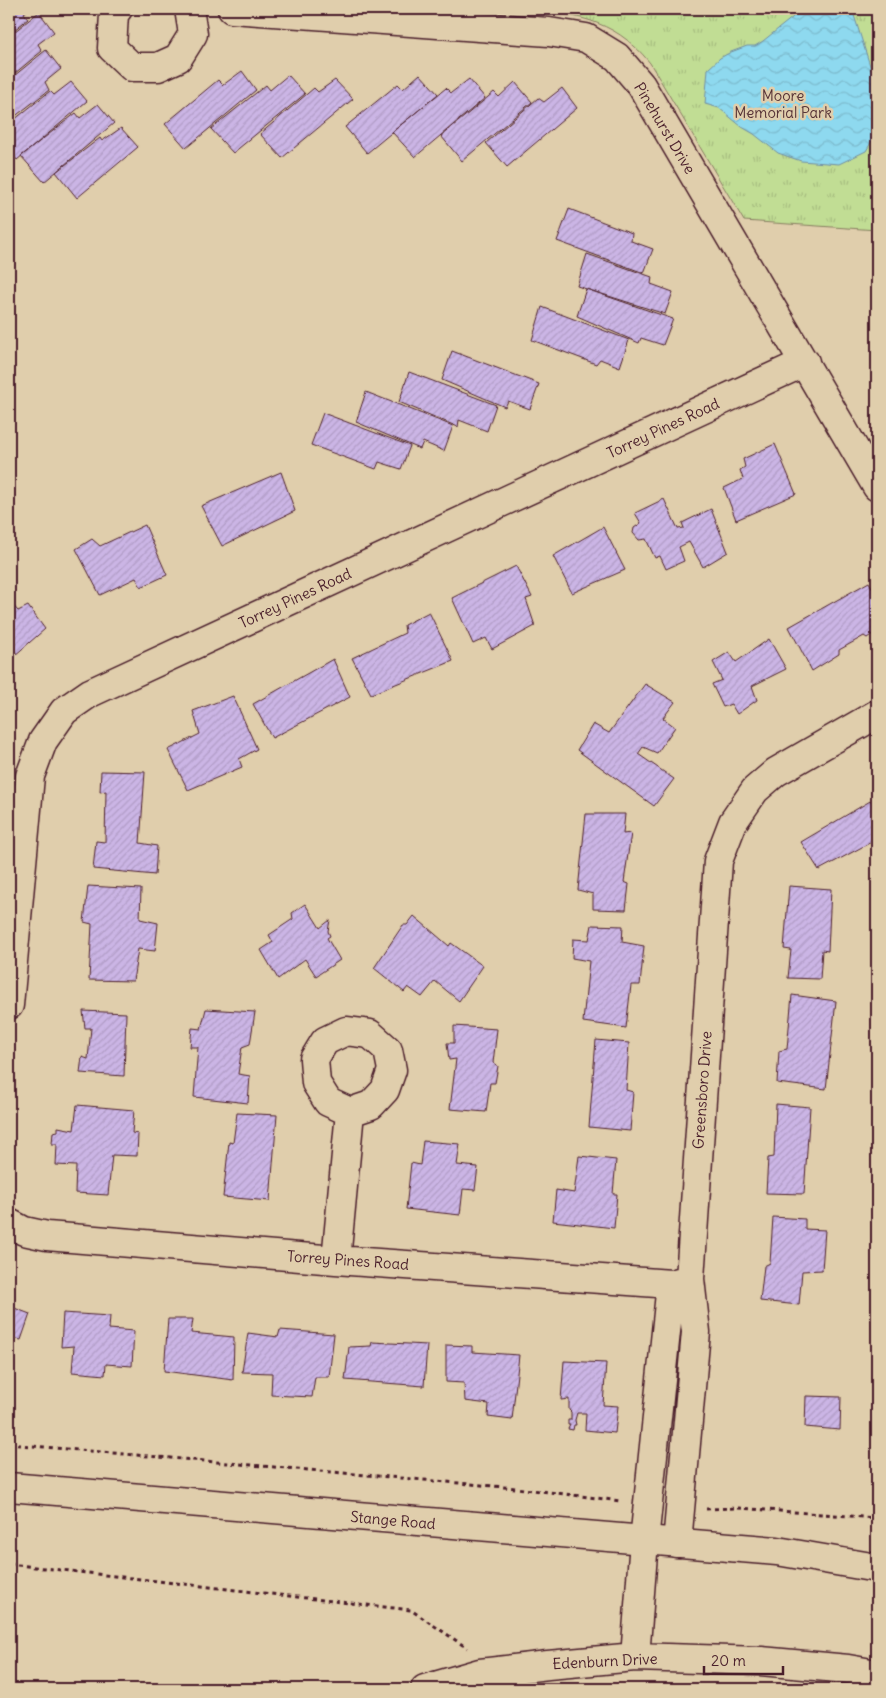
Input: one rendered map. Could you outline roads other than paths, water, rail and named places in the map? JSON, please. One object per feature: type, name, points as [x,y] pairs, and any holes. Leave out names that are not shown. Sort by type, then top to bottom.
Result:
[{"type":"street","points":[[118,9],[114,14],[112,48],[132,67],[158,67],[178,58],[193,34],[189,9]]},
{"type":"street","name":"Pinehurst Drive","points":[[232,9],[550,32],[586,38],[617,57],[641,85],[877,488]]},
{"type":"street","name":"Torrey Pines Road","points":[[9,1005],[30,776],[43,741],[64,711],[90,693],[804,362]]},
{"type":"street","name":"Greensboro Drive","points":[[636,1657],[644,1541],[680,1281],[718,861],[733,822],[755,790],[776,772],[877,714]]},
{"type":"street","points":[[336,1260],[350,1112]]},
{"type":"street","name":"Torrey Pines Road","points":[[9,1223],[24,1231],[47,1236],[336,1260],[680,1281]]},
{"type":"street","name":"Greensboro Drive","points":[[677,1543],[696,1332],[680,1281]]},
{"type":"street","name":"Stange Road","points":[[9,1487],[777,1552],[877,1568]]},
{"type":"street","name":"Stange Road","points":[[777,1552],[877,1552]]},
{"type":"street","name":"Edenburn Drive","points":[[425,1689],[480,1673],[636,1657],[761,1661],[848,1669],[877,1674]]},
{"type":"water","points":[[803,9],[852,9],[873,75],[877,101],[875,136],[866,151],[839,164],[801,161],[778,153],[719,108],[705,104],[708,69],[720,58],[731,52],[747,46],[755,46],[763,41]]},
{"type":"park label","name":"Moore Memorial Park","points":[[783,104]]}]
